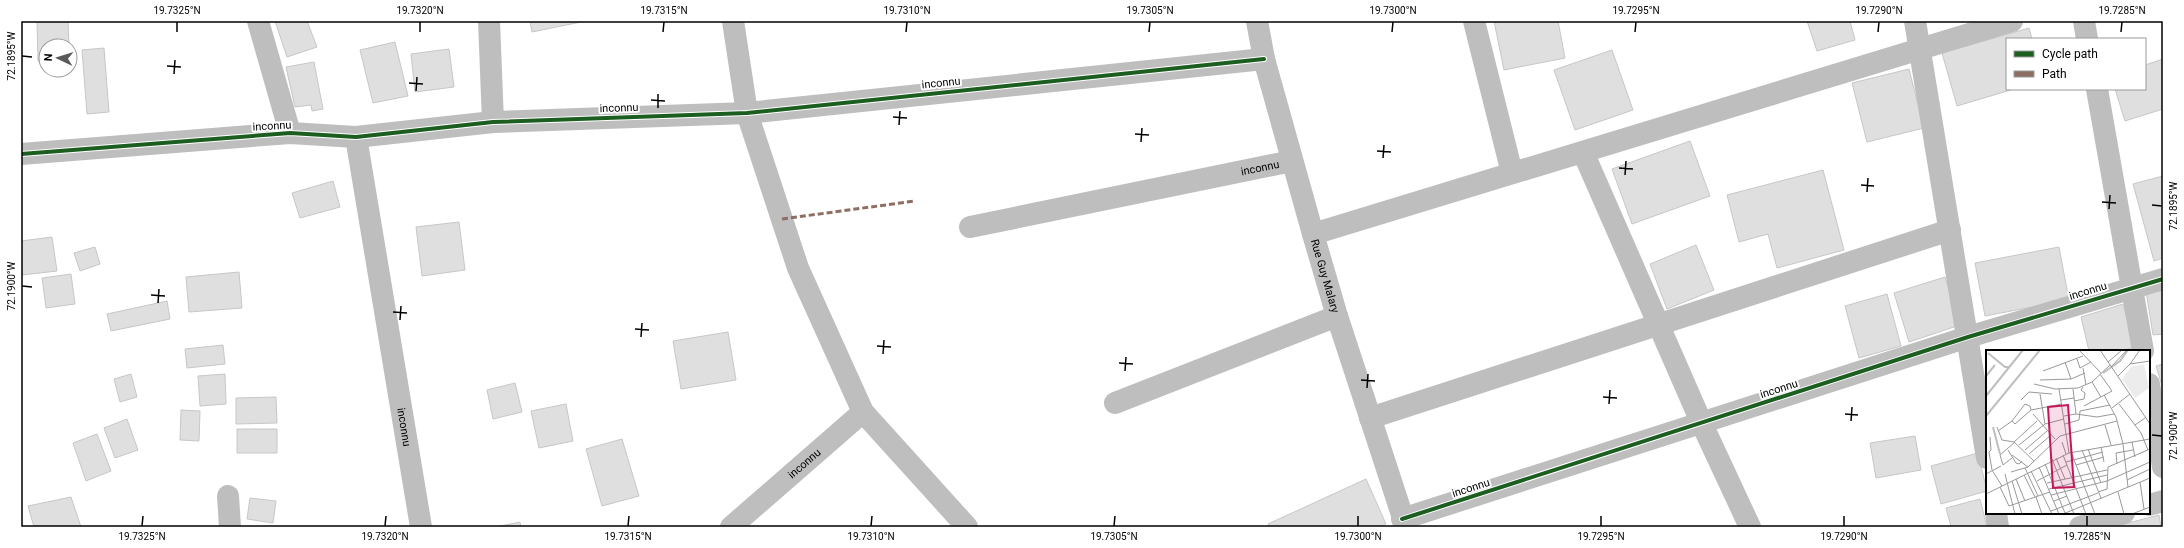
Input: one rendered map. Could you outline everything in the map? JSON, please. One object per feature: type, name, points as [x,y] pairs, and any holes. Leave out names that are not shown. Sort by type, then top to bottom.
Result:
[{"type":"street","name":"inconnu","points":[[258,21],[290,133]]},
{"type":"street","points":[[489,21],[493,122]]},
{"type":"street","points":[[733,21],[747,112],[798,268],[863,412],[967,527]]},
{"type":"street","name":"Rue Guy Malary","points":[[1257,21],[1264,59],[1337,316],[1404,523]]},
{"type":"street","points":[[1474,21],[1512,173]]},
{"type":"street","points":[[1915,21],[1986,452]]},
{"type":"street","points":[[1313,234],[2012,21]]},
{"type":"street","points":[[2084,21],[2087,38]]},
{"type":"street","name":"inconnu","points":[[21,154],[290,133],[356,137],[493,122],[747,112],[1264,59]]},
{"type":"street","points":[[2097,90],[2144,350]]},
{"type":"street","name":"inconnu","points":[[356,137],[421,527]]},
{"type":"street","points":[[1582,152],[1702,424],[1750,527]]},
{"type":"street","name":"inconnu","points":[[970,227],[1292,161]]},
{"type":"street","points":[[1370,418],[1950,230]]},
{"type":"street","name":"inconnu","points":[[1404,523],[1968,337],[2163,279]]},
{"type":"street","points":[[1115,403],[1337,316]]},
{"type":"street","points":[[2150,390],[2163,467]]},
{"type":"street","name":"inconnu","points":[[744,523],[863,412]]},
{"type":"street","points":[[228,496],[230,527]]},
{"type":"street","points":[[2150,505],[2163,501]]},
{"type":"street","points":[[1996,514],[1998,527]]},
{"type":"street","points":[[2080,527],[2121,514]]},
{"type":"building","points":[[37,21],[68,21],[69,38],[38,38],[38,61]]},
{"type":"building","points":[[275,21],[307,21],[317,47],[287,57]]},
{"type":"building","points":[[530,21],[586,21],[532,32]]},
{"type":"building","points":[[1494,21],[1558,21],[1565,58],[1504,70]]},
{"type":"building","points":[[1807,21],[1850,21],[1855,40],[1817,51]]},
{"type":"building","points":[[2029,28],[2032,38],[2006,38],[2006,90],[2011,90],[1957,106],[1942,53]]},
{"type":"building","points":[[395,42],[408,96],[373,103],[360,50]]},
{"type":"building","points":[[104,48],[109,112],[87,114],[82,50]]},
{"type":"building","points":[[449,49],[454,87],[415,92],[411,54]]},
{"type":"building","points":[[1612,50],[1633,110],[1575,130],[1554,70]]},
{"type":"building","points":[[2163,59],[2163,109],[2125,121],[2115,90],[2146,90],[2146,65]]},
{"type":"building","points":[[314,62],[323,109],[312,111],[311,105],[295,107],[286,67]]},
{"type":"building","points":[[1909,69],[1924,128],[1867,142],[1852,83]]},
{"type":"building","points":[[1690,141],[1710,196],[1632,224],[1612,169]]},
{"type":"building","points":[[1823,170],[1844,250],[1777,268],[1768,234],[1739,242],[1727,195]]},
{"type":"building","points":[[2163,176],[2163,258],[2154,261],[2133,184]]},
{"type":"building","points":[[333,181],[340,207],[300,218],[292,193]]},
{"type":"building","points":[[459,222],[465,270],[422,276],[416,227]]},
{"type":"building","points":[[52,237],[57,271],[22,275],[21,241]]},
{"type":"building","points":[[1696,245],[1714,290],[1667,309],[1650,264]]},
{"type":"building","points":[[95,247],[100,264],[80,271],[74,253]]},
{"type":"building","points":[[2059,247],[2069,300],[1985,316],[1975,263]]},
{"type":"building","points":[[239,272],[242,308],[189,312],[186,277]]},
{"type":"building","points":[[71,274],[75,304],[46,308],[42,278]]},
{"type":"building","points":[[1945,277],[1960,325],[1909,342],[1894,293]]},
{"type":"building","points":[[2163,289],[2163,334],[2153,335],[2146,291]]},
{"type":"building","points":[[1887,294],[1901,346],[1859,358],[1845,306]]},
{"type":"building","points":[[167,301],[170,319],[111,331],[107,314]]},
{"type":"building","points":[[2123,304],[2135,347],[2123,350],[2089,350],[2081,317]]},
{"type":"building","points":[[728,332],[736,380],[681,389],[673,341]]},
{"type":"building","points":[[223,345],[225,364],[187,368],[185,349]]},
{"type":"building","points":[[2163,364],[2163,389],[2156,366]]},
{"type":"building","points":[[131,374],[137,397],[120,402],[114,379]]},
{"type":"building","points":[[225,374],[226,404],[200,406],[198,376]]},
{"type":"building","points":[[515,383],[522,412],[493,419],[487,390]]},
{"type":"building","points":[[276,397],[277,423],[236,424],[236,398]]},
{"type":"building","points":[[566,404],[573,441],[539,448],[531,411]]},
{"type":"building","points":[[181,410],[200,411],[199,441],[180,440]]},
{"type":"building","points":[[127,419],[138,450],[115,458],[104,428]]},
{"type":"building","points":[[237,429],[277,429],[277,453],[237,453]]},
{"type":"building","points":[[97,434],[111,471],[86,481],[73,443]]},
{"type":"building","points":[[1915,436],[1921,470],[1876,478],[1870,443]]},
{"type":"building","points":[[622,439],[639,496],[602,506],[586,449]]},
{"type":"building","points":[[1978,453],[1986,491],[1941,504],[1931,466]]},
{"type":"building","points":[[1366,479],[1386,524],[1380,527],[1270,527],[1268,524]]},
{"type":"building","points":[[71,497],[81,527],[34,527],[28,506]]},
{"type":"building","points":[[250,498],[276,501],[273,523],[247,519]]},
{"type":"building","points":[[1980,499],[1987,527],[1951,527],[1946,508]]},
{"type":"building","points":[[2159,515],[2161,527],[2113,527]]},
{"type":"building","points":[[520,522],[521,527],[495,527]]},
{"type":"marked path","points":[[782,219],[915,201]]},
{"type":"cycle path","points":[[21,154],[290,133],[356,137],[493,122],[747,113],[1264,59]]},
{"type":"cycle path","points":[[1402,519],[1968,337],[2163,279]]}]
